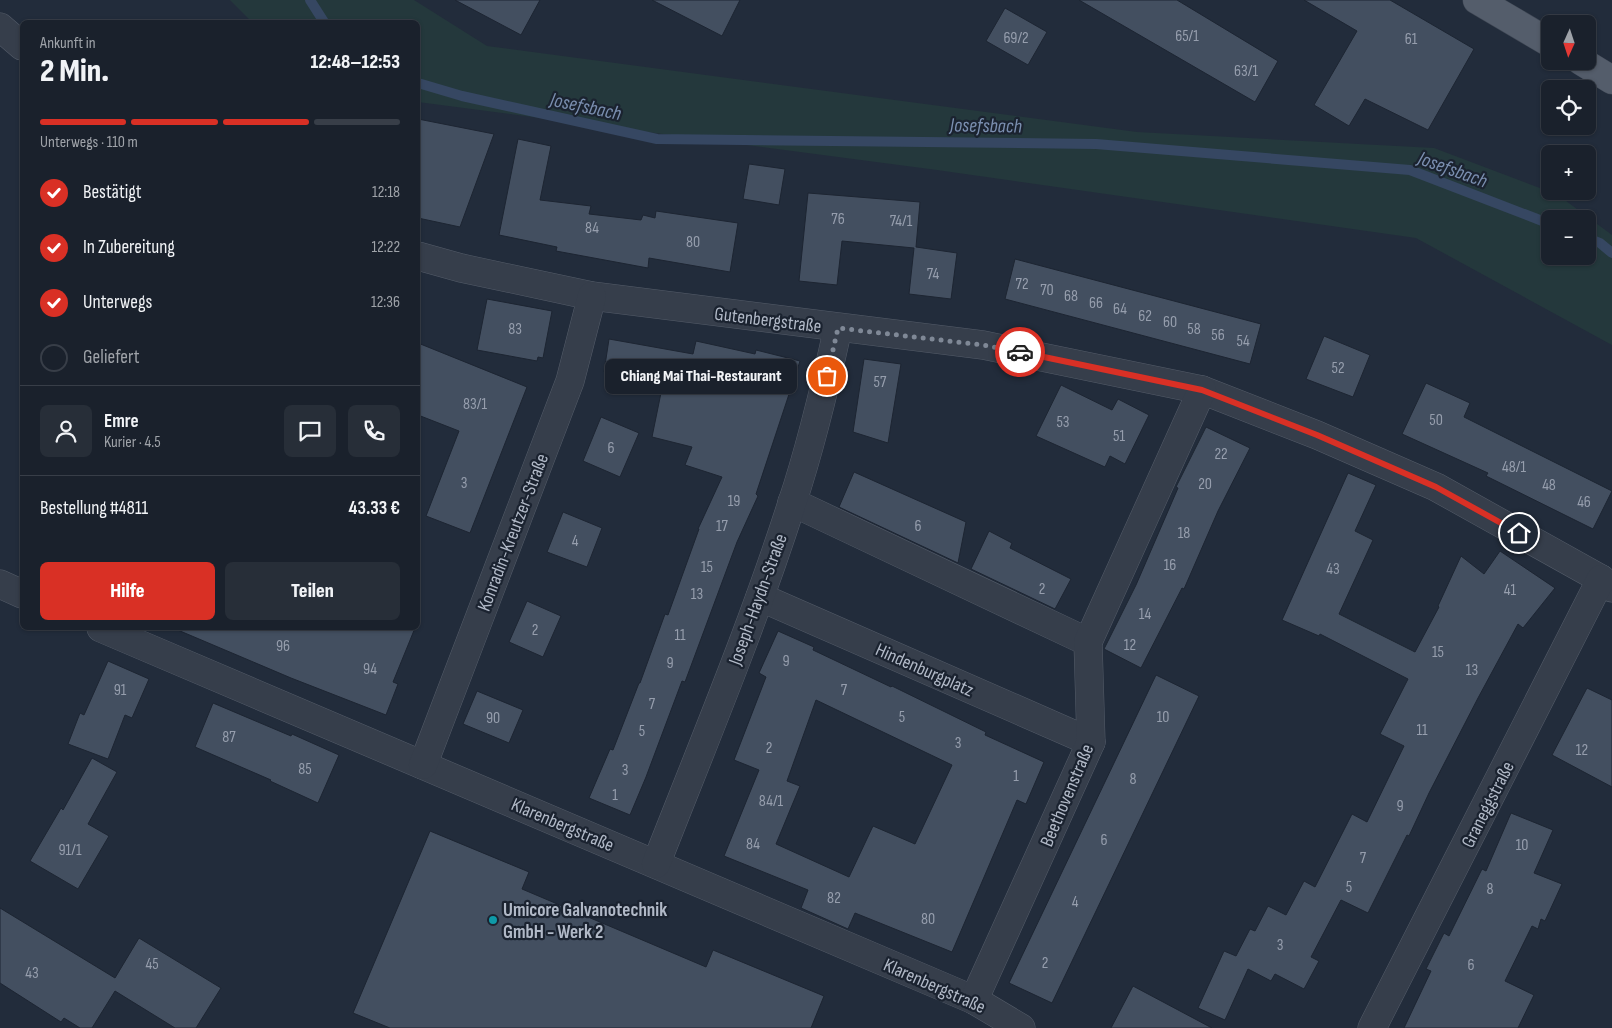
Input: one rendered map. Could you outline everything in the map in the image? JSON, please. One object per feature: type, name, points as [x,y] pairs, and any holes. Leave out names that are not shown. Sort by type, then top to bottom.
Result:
[{"type":"main road","points":[[1477,0],[1541,38]]},
{"type":"main road","points":[[1596,70],[1612,80]]},
{"type":"street","name":"Gutenbergstraße","points":[[420,257],[461,268],[592,296],[983,345],[1202,390],[1317,435],[1436,487],[1607,584]]},
{"type":"street","name":"Konradin-Kreutzer-Straße","points":[[424,765],[570,381],[592,296]]},
{"type":"street","name":"Joseph-Haydn-Straße","points":[[656,864],[760,597],[792,502],[819,409],[838,328]]},
{"type":"street","name":"Beethovenstraße","points":[[974,1000],[1091,742],[1088,642],[1202,390]]},
{"type":"street","points":[[792,502],[1088,642]]},
{"type":"street","points":[[0,584],[20,593]]},
{"type":"street","name":"Graneggstraße","points":[[1372,1028],[1607,584]]},
{"type":"street","name":"Hindenburgplatz","points":[[760,597],[1091,742]]},
{"type":"street","name":"Klarenbergstraße","points":[[106,630],[974,1000],[1021,1028]]},
{"type":"green space","points":[[230,0],[414,0],[487,46],[1137,132],[1434,148],[1541,189],[1541,200],[1565,200],[1578,210],[1541,210],[1541,265],[1596,265],[1596,223],[1612,235],[1612,345],[1416,238],[937,170],[420,102],[420,20],[250,20]]},
{"type":"building","points":[[455,0],[540,0],[521,35]]},
{"type":"building","points":[[652,0],[740,0],[722,36]]},
{"type":"building","points":[[1079,0],[1177,0],[1278,61],[1255,102]]},
{"type":"building","points":[[1304,0],[1390,0],[1474,49],[1428,130],[1365,99],[1349,126],[1314,105],[1357,31]]},
{"type":"building","points":[[1005,8],[1047,32],[1028,65],[986,41]]},
{"type":"building","points":[[420,119],[494,134],[460,227],[420,218]]},
{"type":"building","points":[[518,139],[551,146],[540,200],[591,206],[589,214],[641,220],[643,215],[655,218],[656,211],[738,223],[730,272],[649,258],[648,268],[556,251],[557,247],[499,235]]},
{"type":"building","points":[[749,164],[785,169],[779,205],[743,199]]},
{"type":"building","points":[[808,193],[920,202],[916,247],[957,253],[951,299],[909,294],[914,248],[842,241],[837,285],[799,281]]},
{"type":"building","points":[[1015,259],[1261,324],[1250,364],[1005,299]]},
{"type":"building","points":[[487,299],[552,311],[543,358],[538,357],[537,361],[477,350]]},
{"type":"building","points":[[1324,336],[1370,355],[1353,397],[1306,379]]},
{"type":"building","points":[[609,339],[693,354],[696,341],[755,354],[756,350],[800,361],[756,494],[758,496],[737,542],[685,682],[682,681],[630,815],[589,798],[610,749],[613,750],[665,614],[668,615],[698,529],[722,477],[685,465],[692,447],[652,437],[663,383],[604,372]]},
{"type":"building","points":[[420,344],[527,387],[470,533],[426,516],[459,431],[420,416]]},
{"type":"building","points":[[864,359],[901,364],[888,443],[853,432]]},
{"type":"building","points":[[1426,383],[1470,403],[1464,417],[1612,491],[1593,529],[1486,476],[1488,473],[1402,434]]},
{"type":"building","points":[[1061,385],[1112,410],[1118,399],[1149,415],[1125,464],[1110,456],[1105,467],[1036,436]]},
{"type":"building","points":[[601,417],[639,433],[620,477],[583,461]]},
{"type":"building","points":[[1206,427],[1250,448],[1218,511],[1184,589],[1182,588],[1141,668],[1104,649],[1136,585],[1178,488],[1176,487]]},
{"type":"building","points":[[854,472],[966,522],[958,563],[839,507]]},
{"type":"building","points":[[1348,473],[1376,485],[1355,531],[1373,540],[1339,614],[1415,652],[1439,607],[1461,556],[1484,574],[1500,551],[1555,588],[1523,628],[1518,624],[1368,913],[1341,900],[1311,957],[1319,961],[1304,989],[1275,974],[1271,981],[1248,969],[1225,1020],[1198,1008],[1224,951],[1236,956],[1250,929],[1255,931],[1268,906],[1286,915],[1304,881],[1315,887],[1352,814],[1367,822],[1404,746],[1380,734],[1408,679],[1320,634],[1319,636],[1282,620]]},
{"type":"building","points":[[563,512],[602,528],[587,567],[547,552]]},
{"type":"building","points":[[989,531],[1012,543],[1010,548],[1071,579],[1055,609],[971,569]]},
{"type":"building","points":[[527,601],[561,616],[543,657],[509,642]]},
{"type":"building","points":[[178,630],[414,630],[393,682],[398,684],[386,715],[291,678]]},
{"type":"building","points":[[778,631],[814,647],[813,650],[986,732],[985,735],[1044,762],[1026,804],[1017,800],[952,952],[855,913],[848,929],[801,908],[808,890],[724,856],[759,770],[734,760],[766,677],[759,673]],"holes":[[[816,700],[952,765],[915,844],[873,826],[849,877],[776,844],[800,786],[787,781]]]},
{"type":"building","points":[[108,661],[149,679],[132,718],[125,715],[108,759],[68,744],[80,713],[84,715]]},
{"type":"building","points":[[1156,675],[1199,696],[1052,1003],[1009,983]]},
{"type":"building","points":[[1587,688],[1612,700],[1612,787],[1552,755]]},
{"type":"building","points":[[477,691],[523,710],[509,743],[463,724]]},
{"type":"building","points":[[213,703],[339,755],[318,803],[195,747]]},
{"type":"building","points":[[92,758],[117,772],[88,824],[109,836],[78,889],[30,861],[61,808],[63,810]]},
{"type":"building","points":[[1511,813],[1553,830],[1534,873],[1562,884],[1545,921],[1541,919],[1538,929],[1532,926],[1505,981],[1534,995],[1518,1028],[1404,1028],[1431,971],[1426,969],[1444,933],[1449,936],[1482,869],[1486,871]]},
{"type":"building","name":"Umicore Galvanotechnik GmbH - Werk 2","points":[[430,831],[529,872],[522,889],[706,967],[713,950],[824,996],[811,1028],[390,1028],[353,1013]]},
{"type":"building","points":[[0,908],[115,978],[139,938],[221,988],[196,1028],[175,1028],[115,991],[92,1028],[80,1028],[64,1018],[61,1022],[0,983]]},
{"type":"building","points":[[1133,986],[1212,1028],[1111,1028]]},
{"type":"waterway","name":"Josefsbach","points":[[310,0],[323,20]]},
{"type":"waterway","name":"Josefsbach","points":[[420,84],[462,96],[657,139],[1096,144],[1410,170],[1541,221]]},
{"type":"waterway","name":"Josefsbach","points":[[1596,241],[1612,253]]},
{"type":"way so far","points":[[827,376],[838,328],[983,345],[1020,352]]},
{"type":"place","name":"Chiang Mai Thai-Restaurant","points":[[827,376]]},
{"type":"place","name":"Umicore Galvanotechnik GmbH - Werk 2","points":[[493,920]]},
{"type":"route","points":[[1020,352],[1202,390],[1317,435],[1436,487],[1519,533]]}]
